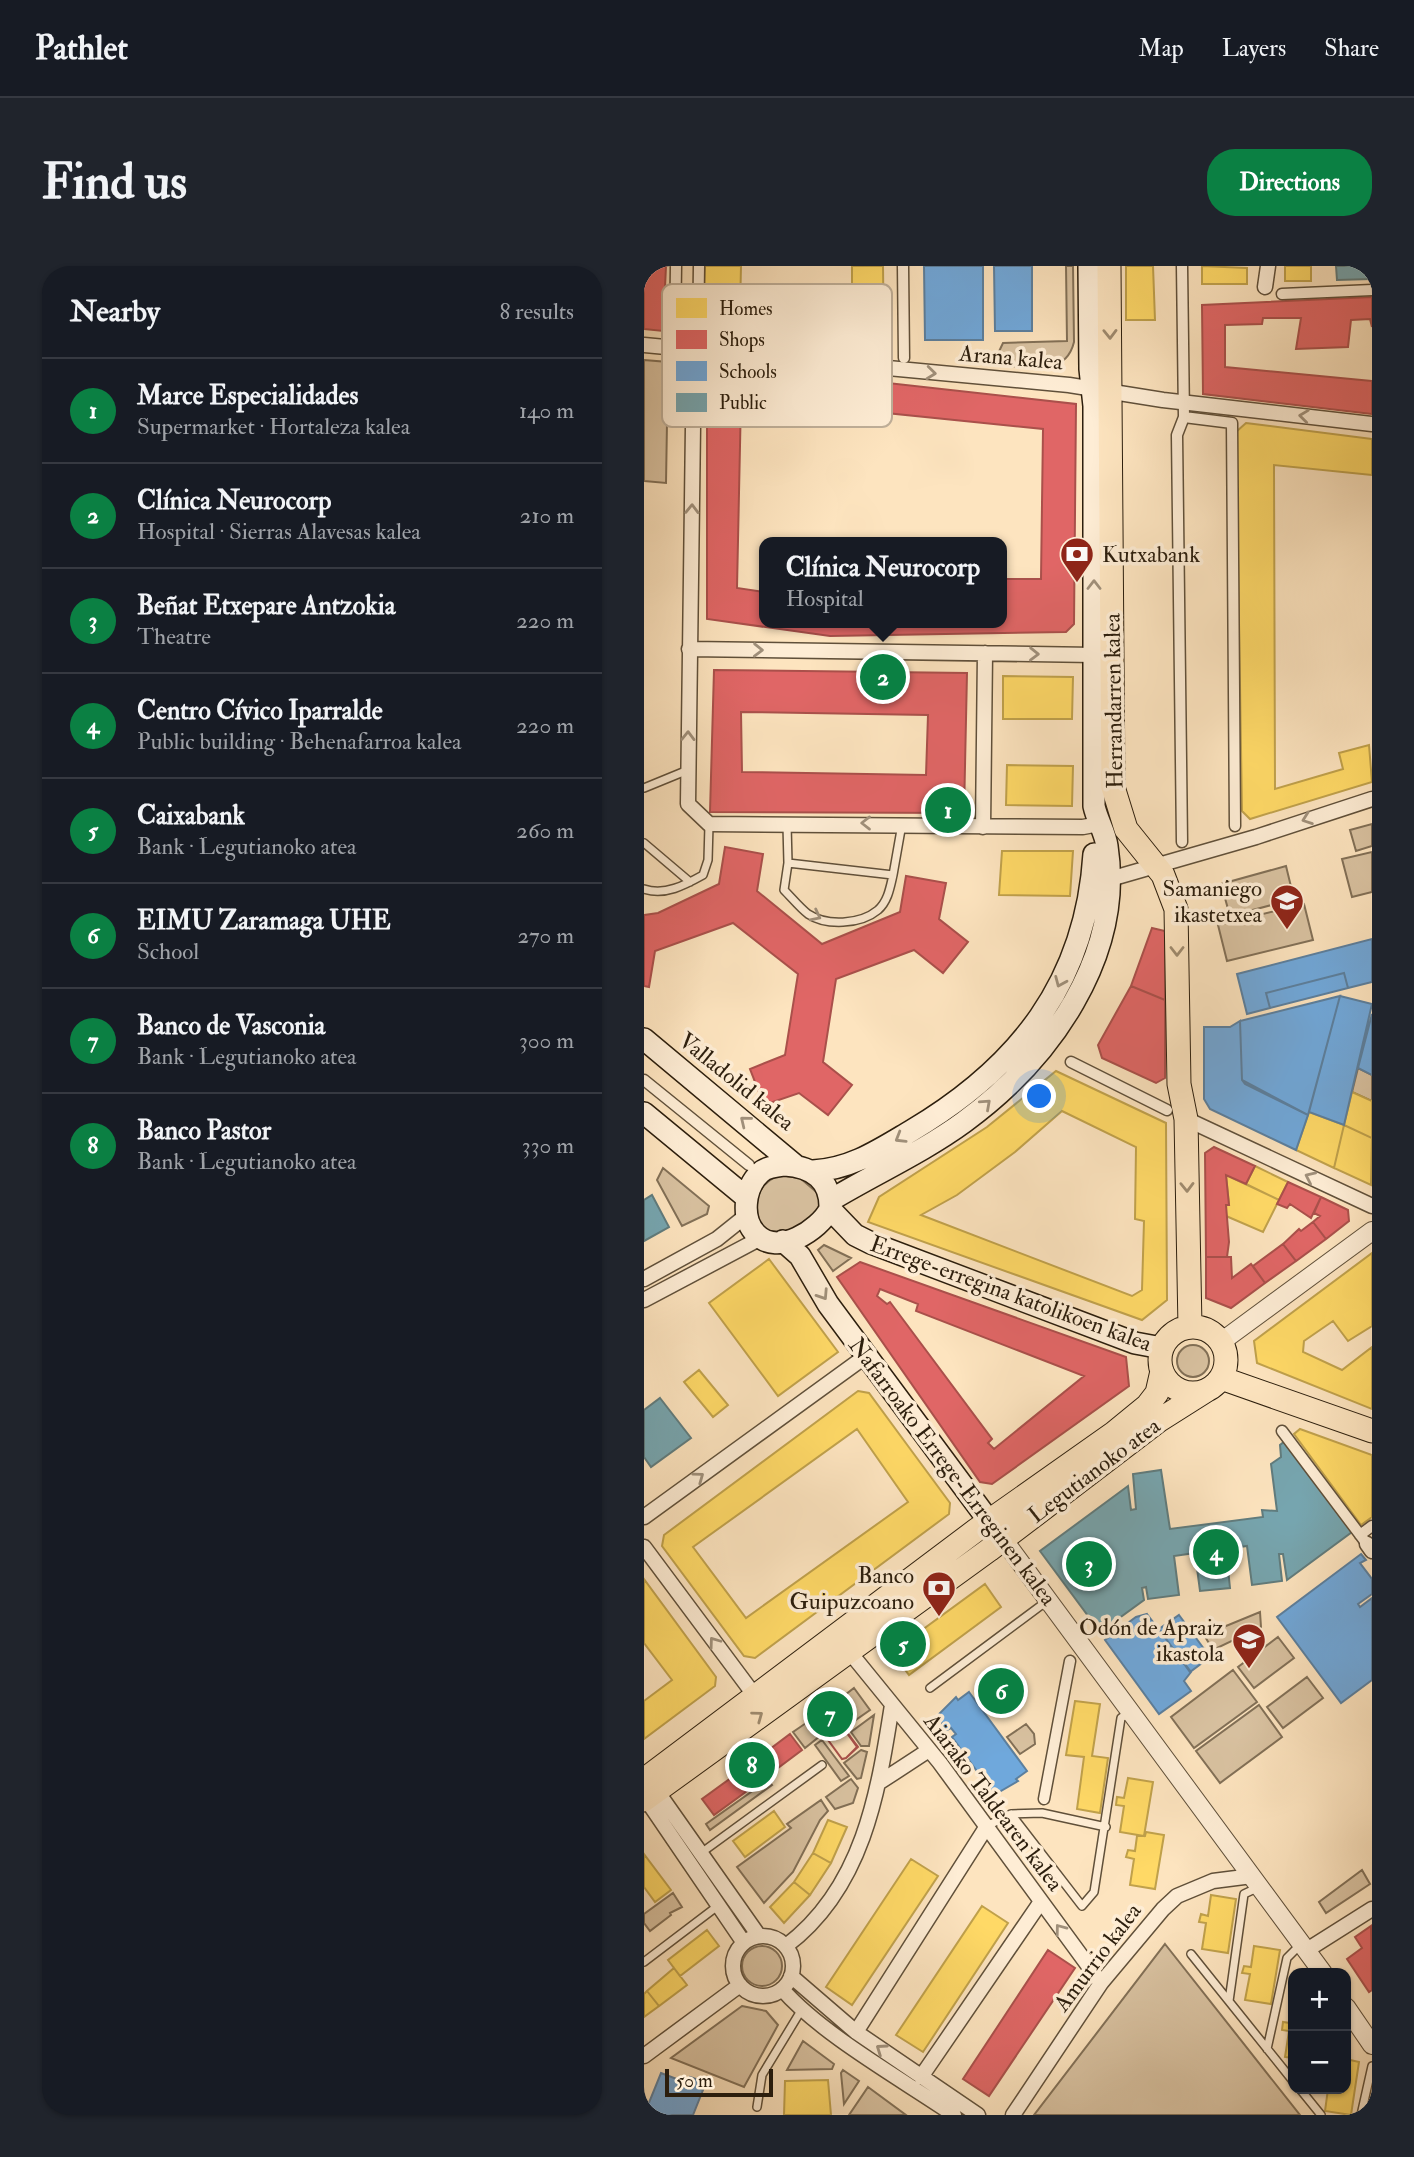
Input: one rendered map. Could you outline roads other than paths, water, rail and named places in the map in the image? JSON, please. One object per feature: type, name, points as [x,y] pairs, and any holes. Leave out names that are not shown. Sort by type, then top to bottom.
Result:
[{"type":"main road","name":"Herrandarren kalea","points":[[1089,266],[1102,391],[1112,776],[1120,817],[1136,845],[1154,864],[1169,886],[1177,922],[1177,1114],[1190,1327]]},
{"type":"main road","name":"Herrandarren kalea","points":[[1100,882],[1107,846],[1094,806],[1094,655],[1102,391],[1109,266]]},
{"type":"main road","points":[[1099,824],[1112,776]]},
{"type":"main road","points":[[1100,882],[1097,952],[1082,990],[1043,1046],[1012,1081],[963,1123],[830,1205],[821,1223],[810,1231],[783,1241],[761,1238],[749,1225],[747,1206],[759,1174],[775,1166],[805,1169],[846,1167],[948,1109],[997,1069],[1034,1027],[1059,985],[1090,900],[1100,882]]},
{"type":"main road","name":"Valladolid kalea","points":[[644,1039],[805,1169]]},
{"type":"main road","points":[[644,1114],[747,1206]]},
{"type":"main road","points":[[805,1169],[825,1184],[830,1205]]},
{"type":"main road","name":"Errege-erregina katolikoen kalea","points":[[830,1205],[849,1230],[871,1243],[1135,1343],[1162,1348]]},
{"type":"main road","name":"Nafarroako Errege-Erreginen kalea","points":[[783,1241],[800,1256],[828,1304],[1003,1539]]},
{"type":"main road","points":[[1190,1327],[1204,1329],[1220,1342],[1226,1360],[1214,1384],[1198,1393],[1172,1386],[1162,1371],[1162,1348],[1173,1333],[1190,1327]]},
{"type":"main road","name":"Legutianoko atea","points":[[648,1792],[755,1696],[1141,1411],[1157,1392],[1162,1371]]},
{"type":"main road","points":[[1214,1384],[1372,1431]]},
{"type":"main road","name":"Legutianoko atea","points":[[648,1792],[1003,1539],[1158,1421],[1214,1384]]},
{"type":"street","points":[[676,266],[676,284]]},
{"type":"street","points":[[698,284],[699,266]]},
{"type":"street","points":[[903,266],[904,358]]},
{"type":"street","points":[[1182,266],[1184,410],[1177,435],[1182,842]]},
{"type":"street","points":[[1265,287],[1268,266]]},
{"type":"street","points":[[1282,294],[1372,290]]},
{"type":"street","name":"Arana kalea","points":[[644,345],[662,344]]},
{"type":"street","name":"Arana kalea","points":[[892,366],[1102,391],[1184,410],[1372,424]]},
{"type":"street","points":[[1184,410],[1232,423],[1234,825]]},
{"type":"street","points":[[694,427],[688,804],[709,824],[903,823],[983,827],[1083,827],[1099,824]]},
{"type":"street","points":[[689,649],[1094,655]]},
{"type":"street","points":[[983,827],[985,653]]},
{"type":"street","points":[[1100,882],[1154,864],[1183,859],[1372,799]]},
{"type":"street","points":[[1174,900],[1177,869],[1183,859]]},
{"type":"street","points":[[1071,1062],[1372,1206]]},
{"type":"street","points":[[644,1080],[749,1165]]},
{"type":"street","points":[[644,1279],[717,1239],[747,1206]]},
{"type":"street","points":[[1220,1342],[1372,1231]]},
{"type":"street","points":[[644,1300],[761,1238]]},
{"type":"street","points":[[644,1517],[866,1356]]},
{"type":"street","points":[[1282,1431],[1366,1543]]},
{"type":"street","points":[[1366,1543],[1372,1526]]},
{"type":"street","name":"Nafarroako Errege-Erreginen kalea","points":[[1003,1539],[1319,1968]]},
{"type":"street","points":[[644,1547],[755,1696]]},
{"type":"street","name":"Aiarako Taldearen kalea","points":[[848,1650],[987,1826],[1040,1903],[1101,1983]]},
{"type":"street","points":[[1044,1799],[1070,1661]]},
{"type":"street","points":[[786,1946],[814,1920],[841,1884],[868,1826],[880,1782],[892,1705]]},
{"type":"street","points":[[880,1782],[929,1750]]},
{"type":"street","points":[[648,1792],[701,1853],[759,1936]]},
{"type":"street","points":[[648,1792],[744,1943]]},
{"type":"street","points":[[856,2032],[987,1826]]},
{"type":"street","name":"Amurrio kalea","points":[[1013,2115],[1101,1983],[1163,1909],[1177,1896],[1213,1881],[1256,1881]]},
{"type":"street","points":[[921,2077],[1040,1903]]},
{"type":"street","points":[[1304,1946],[1372,1909]]},
{"type":"street","points":[[759,1936],[778,1940],[786,1946],[791,1955],[791,1976],[782,1989],[761,1995],[740,1985],[733,1968],[738,1950],[744,1943],[759,1936]]},
{"type":"street","points":[[791,1976],[856,2032],[978,2115]]},
{"type":"street","points":[[644,2056],[740,1985]]},
{"type":"street","points":[[782,1989],[803,2009],[954,2115]]},
{"type":"street","points":[[1351,2013],[1370,2038]]},
{"type":"lane","points":[[644,788],[688,770]]},
{"type":"lane","points":[[787,824],[788,863],[784,890],[808,914],[831,923],[877,911],[889,895],[903,823]]},
{"type":"lane","points":[[644,889],[652,892],[676,889],[703,875],[708,860],[709,824]]},
{"type":"lane","points":[[644,843],[690,882]]},
{"type":"lane","points":[[788,863],[893,875]]},
{"type":"lane","points":[[930,1688],[1049,1600]]},
{"type":"lane","points":[[1011,1814],[1083,1906],[1094,1892],[1121,1718],[1130,1711]]},
{"type":"lane","points":[[701,1853],[822,1765]]},
{"type":"lane","points":[[987,1826],[1011,1814],[1042,1813],[1106,1827]]},
{"type":"lane","points":[[1229,2001],[1244,1894],[1256,1881]]},
{"type":"lane","points":[[644,1962],[720,1905]]},
{"type":"lane","points":[[1267,2049],[1287,1958],[1304,1946]]},
{"type":"lane","points":[[1191,1954],[1288,2075]]},
{"type":"lane","points":[[757,2107],[762,2075],[803,2009]]},
{"type":"lane","points":[[1361,2115],[1372,2066]]},
{"type":"lane","points":[[1309,2094],[1321,2115]]},
{"type":"place","name":"Kutxabank","points":[[1077,584]]},
{"type":"place","name":"Clínica Neurocorp","points":[[883,677]]},
{"type":"place","name":"Marce Especialidades","points":[[948,810]]},
{"type":"place","name":"Samaniego ikastetxea","points":[[1287,931]]},
{"type":"place","name":"Centro Cívico Iparralde","points":[[1216,1552]]},
{"type":"place","name":"Beñat Etxepare Antzokia","points":[[1089,1564]]},
{"type":"place","name":"Banco Guipuzcoano","points":[[939,1618]]},
{"type":"place","name":"Caixabank","points":[[903,1644]]},
{"type":"place","name":"Odón de Apraiz ikastola","points":[[1249,1670]]},
{"type":"place","name":"EIMU Zaramaga UHE","points":[[1001,1691]]},
{"type":"place","name":"Banco de Vasconia","points":[[830,1714]]},
{"type":"place","name":"Banco Pastor","points":[[752,1765]]}]
